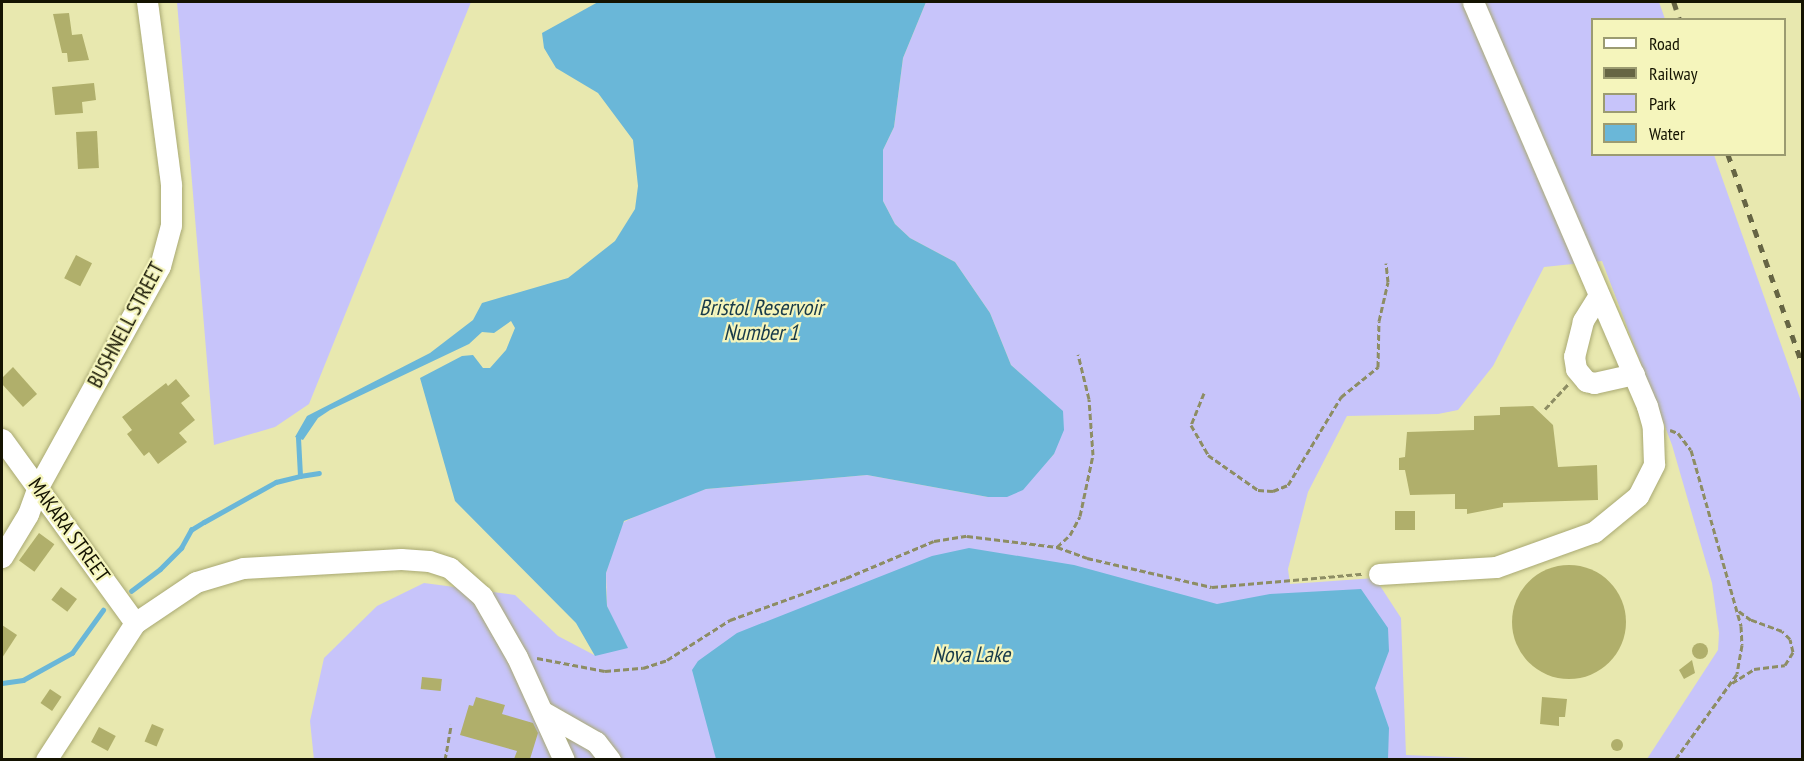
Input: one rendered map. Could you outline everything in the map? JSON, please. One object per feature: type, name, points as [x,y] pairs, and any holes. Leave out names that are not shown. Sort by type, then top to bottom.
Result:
[{"type":"street","name":"BUSHNELL STREET","points":[[2,557],[28,514],[38,487],[160,266],[171,225],[171,184],[147,2]]},
{"type":"street","points":[[1379,574],[1496,567],[1594,532],[1626,510],[1647,483],[1654,464],[1653,428],[1634,374],[1473,2]]},
{"type":"street","points":[[1599,295],[1583,321],[1574,362],[1586,381],[1600,383],[1634,374]]},
{"type":"street","name":"MAKARA STREET","points":[[2,439],[135,622]]},
{"type":"street","points":[[46,759],[135,622],[196,582],[243,568],[417,559],[450,568],[482,596],[517,657],[564,759]]},
{"type":"street","points":[[543,712],[596,742],[610,759]]},
{"type":"path","points":[[1204,393],[1191,425],[1208,455],[1258,490],[1273,491],[1288,485],[1341,397],[1378,367],[1379,321],[1389,282],[1386,263]]},
{"type":"path","points":[[1057,547],[1070,535],[1080,516],[1093,455],[1089,399],[1078,354]]},
{"type":"path","points":[[1545,409],[1579,373]]},
{"type":"path","points":[[1653,428],[1678,433],[1691,450],[1735,608],[1742,645],[1731,684]]},
{"type":"path","points":[[517,657],[604,671],[643,668],[667,660],[730,620],[846,578],[934,541],[967,536],[1057,547],[1087,558],[1212,587],[1379,574]]},
{"type":"path","points":[[1675,759],[1731,684],[1754,669],[1785,665],[1793,652],[1790,639],[1782,631],[1751,620],[1735,608]]},
{"type":"path","points":[[446,759],[450,725]]},
{"type":"green space","points":[[177,2],[471,2],[309,404],[275,427],[214,445]]},
{"type":"green space","points":[[926,2],[1659,2],[1665,18],[1591,18],[1591,156],[1714,156],[1802,404],[1802,759],[1647,759],[1718,650],[1719,633],[1712,583],[1672,445],[1602,261],[1544,267],[1493,366],[1458,410],[1438,414],[1347,416],[1308,492],[1288,569],[1290,584],[1375,578],[1401,618],[1406,755],[1496,759],[314,760],[310,721],[324,658],[377,606],[424,583],[515,595],[558,636],[596,656],[615,625],[607,606],[606,573],[619,529],[624,522],[660,504],[706,489],[867,475],[988,497],[1040,469],[1054,454],[1034,386],[1011,365],[990,313],[955,262],[910,238],[895,224],[883,201],[883,150],[894,127],[903,58]]},
{"type":"water","name":"Bristol Reservoir Number 1","points":[[598,2],[926,2],[903,58],[894,127],[883,150],[883,201],[895,224],[910,238],[955,262],[990,313],[1011,365],[1063,411],[1064,430],[1054,454],[1023,490],[1007,497],[988,497],[867,475],[706,489],[624,521],[606,573],[606,587],[607,606],[628,648],[595,656],[576,623],[455,501],[420,378],[462,356],[473,355],[483,368],[490,368],[506,350],[515,328],[511,321],[494,333],[482,332],[469,344],[330,410],[318,418],[303,440],[295,437],[307,416],[430,353],[473,320],[482,303],[568,278],[615,241],[635,209],[638,186],[633,140],[598,93],[556,68],[544,48],[542,33]]},
{"type":"water","name":"Nova Lake","points":[[969,548],[1074,565],[1217,604],[1270,594],[1361,589],[1388,628],[1389,651],[1375,688],[1389,728],[1388,759],[716,759],[692,670],[698,661],[737,633],[932,556]]},
{"type":"building","points":[[69,13],[72,35],[82,34],[89,60],[68,62],[67,53],[62,53],[53,14]]},
{"type":"building","points":[[94,83],[96,100],[82,102],[83,113],[55,115],[52,87]]},
{"type":"building","points":[[97,131],[99,168],[78,169],[76,132]]},
{"type":"building","points":[[76,255],[92,263],[80,286],[64,278]]},
{"type":"building","points":[[13,367],[37,394],[23,407],[2,384],[2,378]]},
{"type":"building","points":[[176,379],[190,396],[181,403],[195,420],[179,433],[187,442],[158,464],[149,452],[144,456],[127,434],[132,430],[122,417],[166,383],[168,386]]},
{"type":"building","points":[[1533,406],[1553,425],[1558,467],[1597,465],[1598,500],[1503,503],[1503,507],[1467,514],[1467,509],[1455,509],[1455,494],[1410,495],[1405,470],[1399,470],[1399,458],[1405,457],[1407,432],[1474,430],[1474,416],[1500,415],[1500,407]]},
{"type":"building","points":[[1395,511],[1415,511],[1415,530],[1395,530]]},
{"type":"building","points":[[39,533],[54,544],[34,572],[19,561]]},
{"type":"building","points":[[1569,565],[1591,569],[1610,581],[1622,600],[1626,622],[1622,644],[1610,663],[1591,675],[1569,679],[1547,675],[1528,663],[1516,644],[1512,622],[1516,600],[1528,581],[1547,569]]},
{"type":"building","points":[[61,587],[77,599],[67,612],[51,600]]},
{"type":"building","points":[[2,625],[17,635],[2,658]]},
{"type":"building","points":[[1697,643],[1703,643],[1708,651],[1706,657],[1697,659],[1692,654],[1692,648]]},
{"type":"building","points":[[1692,660],[1695,673],[1684,679],[1679,670]]},
{"type":"building","points":[[422,677],[442,679],[441,691],[421,689]]},
{"type":"building","points":[[50,689],[62,697],[52,711],[40,703]]},
{"type":"building","points":[[476,697],[505,705],[502,714],[533,723],[538,733],[530,759],[514,759],[517,751],[460,735],[469,705],[473,706]]},
{"type":"building","points":[[1542,697],[1567,699],[1565,717],[1559,717],[1559,726],[1540,724]]},
{"type":"building","points":[[152,724],[164,729],[157,747],[145,741]]},
{"type":"building","points":[[99,727],[116,736],[108,751],[91,742]]},
{"type":"building","points":[[1619,739],[1623,745],[1619,751],[1615,751],[1611,743]]},
{"type":"waterway","points":[[131,591],[160,569],[181,548],[191,530],[276,482],[300,476],[298,438]]},
{"type":"waterway","points":[[300,476],[319,473]]},
{"type":"waterway","points":[[2,683],[23,680],[72,653],[103,610]]},
{"type":"railway","points":[[1674,2],[1679,18]]},
{"type":"railway","points":[[1729,156],[1802,363]]}]
